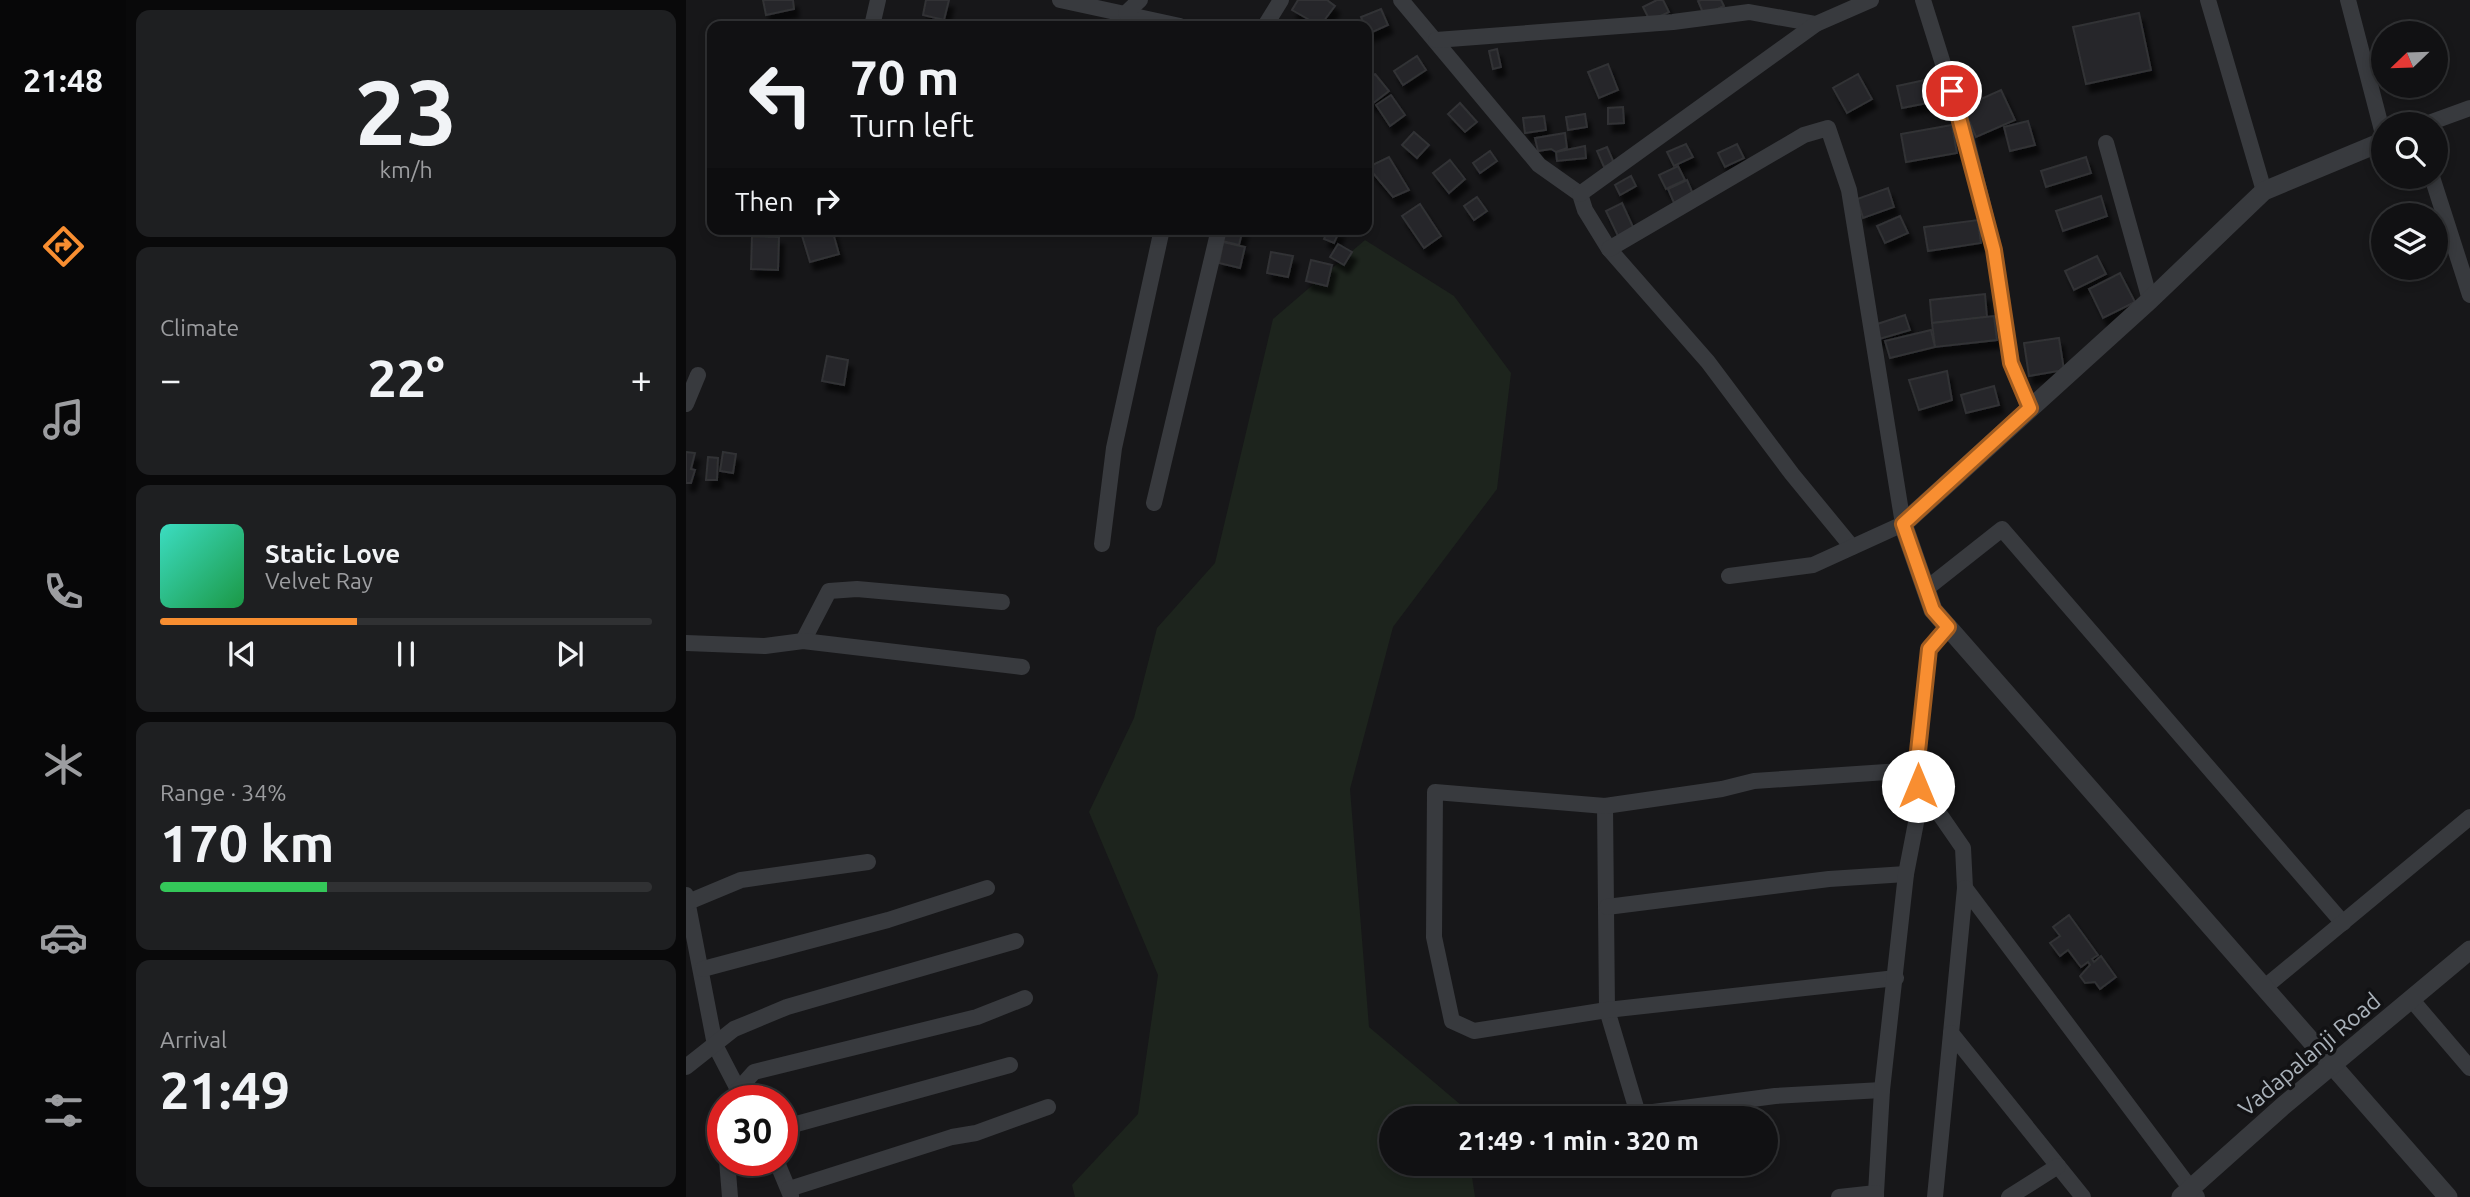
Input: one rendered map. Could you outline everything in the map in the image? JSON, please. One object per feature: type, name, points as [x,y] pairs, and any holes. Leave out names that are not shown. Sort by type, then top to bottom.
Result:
[{"type":"street","points":[[873,21],[878,0]]},
{"type":"street","points":[[1060,0],[1159,21]]},
{"type":"street","points":[[1126,13],[1140,0]]},
{"type":"street","points":[[1268,21],[1281,0]]},
{"type":"street","points":[[1401,0],[1539,165],[1580,194],[1585,209],[1609,249],[1708,362],[1792,474],[1852,547]]},
{"type":"street","points":[[1580,194],[1816,24],[1871,0]]},
{"type":"street","points":[[1923,0],[1966,137],[1994,250],[2011,363],[2030,408]]},
{"type":"street","points":[[2208,0],[2264,191]]},
{"type":"street","points":[[2348,0],[2377,112]]},
{"type":"street","points":[[1436,40],[1672,22],[1749,12],[1816,24]]},
{"type":"street","points":[[2448,116],[2470,108]]},
{"type":"street","points":[[1609,249],[1804,135],[1828,128],[1849,190],[1903,524],[1933,610],[2448,1197]]},
{"type":"street","points":[[2106,143],[2150,300]]},
{"type":"street","points":[[1729,576],[1813,565],[1903,524],[2150,300],[2264,191],[2371,145]]},
{"type":"street","points":[[2436,189],[2470,295]]},
{"type":"street","points":[[1102,544],[1114,448],[1161,235]]},
{"type":"street","points":[[1154,503],[1218,235]]},
{"type":"street","points":[[686,404],[698,375]]},
{"type":"street","points":[[1926,589],[2001,529],[2343,923]]},
{"type":"street","points":[[803,641],[829,591],[857,589],[1002,602]]},
{"type":"street","points":[[1839,1197],[1876,1195],[1882,1090],[1906,874],[1920,802],[1916,770],[1929,649],[1948,627]]},
{"type":"street","points":[[686,643],[765,646],[803,641],[1022,667]]},
{"type":"street","points":[[1895,978],[1607,1010],[1474,1031],[1452,1021],[1434,937],[1435,792],[1605,806],[1722,789],[1754,781],[1916,770]]},
{"type":"street","points":[[1920,802],[1934,806],[1963,848],[1965,888],[1935,1197]]},
{"type":"street","points":[[1605,806],[1607,1010],[1638,1114],[1775,1096],[1882,1090]]},
{"type":"street","points":[[2265,987],[2470,817]]},
{"type":"street","points":[[733,1085],[715,1045],[703,970],[687,899],[741,880],[868,862]]},
{"type":"street","points":[[1606,907],[1829,879],[1906,874]]},
{"type":"street","points":[[703,970],[888,920],[987,888]]},
{"type":"street","points":[[1965,888],[2190,1194]]},
{"type":"street","points":[[686,1067],[734,1029],[787,1007],[1016,941]]},
{"type":"street","name":"Vadapalanji Road","points":[[2190,1194],[2333,1064],[2470,950]]},
{"type":"street","points":[[746,1085],[754,1072],[977,1017],[1025,998]]},
{"type":"street","points":[[2411,999],[2470,1068]]},
{"type":"street","points":[[1951,1033],[2083,1197]]},
{"type":"street","points":[[798,1124],[1010,1065]]},
{"type":"street","points":[[783,1176],[790,1193],[1048,1107]]},
{"type":"street","points":[[2009,1197],[2058,1166]]},
{"type":"street","points":[[728,1176],[730,1197]]},
{"type":"shaded area","points":[[1365,240],[1454,296],[1511,373],[1497,489],[1393,627],[1350,789],[1369,1027],[1461,1106],[1379,1106],[1379,1176],[1472,1176],[1475,1197],[1075,1197],[1072,1185],[1138,1114],[1158,975],[1089,812],[1134,718],[1157,628],[1215,563],[1273,319]]},
{"type":"building","points":[[763,0],[793,0],[794,9],[766,15]]},
{"type":"building","points":[[926,0],[949,0],[944,20],[923,15]]},
{"type":"building","points":[[1298,0],[1327,0],[1335,6],[1324,21],[1311,21],[1292,10]]},
{"type":"building","points":[[1663,0],[1669,12],[1650,21],[1643,7]]},
{"type":"building","points":[[1721,0],[1724,6],[1704,15],[1698,1]]},
{"type":"building","points":[[1381,9],[1388,25],[1372,32],[1372,21],[1363,21],[1361,17]]},
{"type":"building","points":[[2139,13],[2151,70],[2086,84],[2073,27]]},
{"type":"building","points":[[1497,49],[1501,67],[1493,69],[1489,51]]},
{"type":"building","points":[[1417,56],[1426,70],[1403,85],[1394,71]]},
{"type":"building","points":[[1608,64],[1618,90],[1599,98],[1588,72]]},
{"type":"building","points":[[1375,74],[1389,91],[1372,104],[1372,76]]},
{"type":"building","points":[[1858,74],[1872,99],[1847,113],[1833,88]]},
{"type":"building","points":[[1939,77],[1943,100],[1902,108],[1897,86]]},
{"type":"building","points":[[2001,90],[2015,120],[1976,137],[1963,107]]},
{"type":"building","points":[[1391,95],[1405,115],[1390,126],[1376,105]]},
{"type":"building","points":[[1460,103],[1477,122],[1465,132],[1448,114]]},
{"type":"building","points":[[1623,107],[1624,123],[1608,124],[1608,108]]},
{"type":"building","points":[[1585,114],[1587,127],[1568,130],[1566,117]]},
{"type":"building","points":[[1544,116],[1546,130],[1525,133],[1523,118]]},
{"type":"building","points":[[2028,121],[2035,145],[2010,151],[2004,127]]},
{"type":"building","points":[[1952,125],[1957,153],[1906,162],[1901,134]]},
{"type":"building","points":[[1414,132],[1429,145],[1417,158],[1402,145]]},
{"type":"building","points":[[1565,133],[1567,148],[1556,152],[1551,149],[1538,151],[1535,138]]},
{"type":"building","points":[[1686,144],[1693,157],[1674,166],[1667,152]]},
{"type":"building","points":[[1737,144],[1744,158],[1725,167],[1718,153]]},
{"type":"building","points":[[1585,146],[1586,158],[1557,161],[1556,152]]},
{"type":"building","points":[[1607,147],[1614,163],[1604,167],[1597,151]]},
{"type":"building","points":[[1490,151],[1497,161],[1480,173],[1473,163]]},
{"type":"building","points":[[1389,157],[1409,190],[1393,197],[1372,172],[1372,165]]},
{"type":"building","points":[[2086,157],[2091,173],[2046,187],[2041,171]]},
{"type":"building","points":[[1450,160],[1465,179],[1449,193],[1433,173]]},
{"type":"building","points":[[1678,166],[1685,180],[1666,189],[1659,175]]},
{"type":"building","points":[[1631,176],[1636,186],[1620,195],[1615,185]]},
{"type":"building","points":[[1687,180],[1693,194],[1674,203],[1668,189]]},
{"type":"building","points":[[1888,188],[1894,207],[1863,218],[1857,199]]},
{"type":"building","points":[[2101,196],[2107,216],[2063,231],[2056,211]]},
{"type":"building","points":[[1477,197],[1487,211],[1474,220],[1464,206]]},
{"type":"building","points":[[1622,203],[1634,229],[1618,236],[1606,211]]},
{"type":"building","points":[[1420,204],[1441,236],[1424,248],[1402,216]]},
{"type":"building","points":[[1900,216],[1908,233],[1885,243],[1877,226]]},
{"type":"building","points":[[1978,220],[1981,243],[1928,251],[1924,227]]},
{"type":"building","points":[[802,235],[834,235],[839,254],[810,262]]},
{"type":"building","points":[[1219,235],[1242,235],[1239,245],[1218,240]]},
{"type":"building","points":[[1326,235],[1338,235],[1334,243],[1324,239]]},
{"type":"building","points":[[752,236],[779,237],[778,270],[751,269]]},
{"type":"building","points":[[1223,242],[1245,247],[1240,268],[1219,263]]},
{"type":"building","points":[[1338,244],[1352,252],[1344,265],[1330,257]]},
{"type":"building","points":[[1271,252],[1293,256],[1288,277],[1267,273]]},
{"type":"building","points":[[2097,256],[2106,274],[2074,290],[2065,271]]},
{"type":"building","points":[[1311,260],[1332,265],[1327,286],[1306,281]]},
{"type":"building","points":[[2120,273],[2135,302],[2103,318],[2089,289]]},
{"type":"building","points":[[1985,294],[1987,317],[1932,323],[1930,300]]},
{"type":"building","points":[[1905,315],[1910,330],[1876,340],[1871,326]]},
{"type":"building","points":[[1994,316],[1997,340],[1935,347],[1932,323]]},
{"type":"building","points":[[1931,330],[1935,347],[1890,358],[1885,341]]},
{"type":"building","points":[[2059,338],[2064,370],[2029,376],[2024,343]]},
{"type":"building","points":[[827,356],[848,360],[844,385],[822,381]]},
{"type":"building","points":[[1947,371],[1952,400],[1919,410],[1909,380]]},
{"type":"building","points":[[1994,386],[1999,405],[1966,413],[1961,395]]},
{"type":"building","points":[[686,452],[695,453],[691,469],[695,470],[691,483],[686,483]]},
{"type":"building","points":[[723,452],[736,454],[733,473],[720,471]]},
{"type":"building","points":[[708,457],[718,458],[717,480],[706,480]]},
{"type":"building","points":[[2069,915],[2098,955],[2092,959],[2094,962],[2101,956],[2116,977],[2100,989],[2095,982],[2085,983],[2080,976],[2090,965],[2088,962],[2081,967],[2068,950],[2060,956],[2050,943],[2060,936],[2053,927]]},
{"type":"route","points":[[1918,786],[1916,770],[1929,649],[1948,627],[1933,610],[1903,524],[2030,408],[2011,363],[1994,250],[1952,91]]}]
